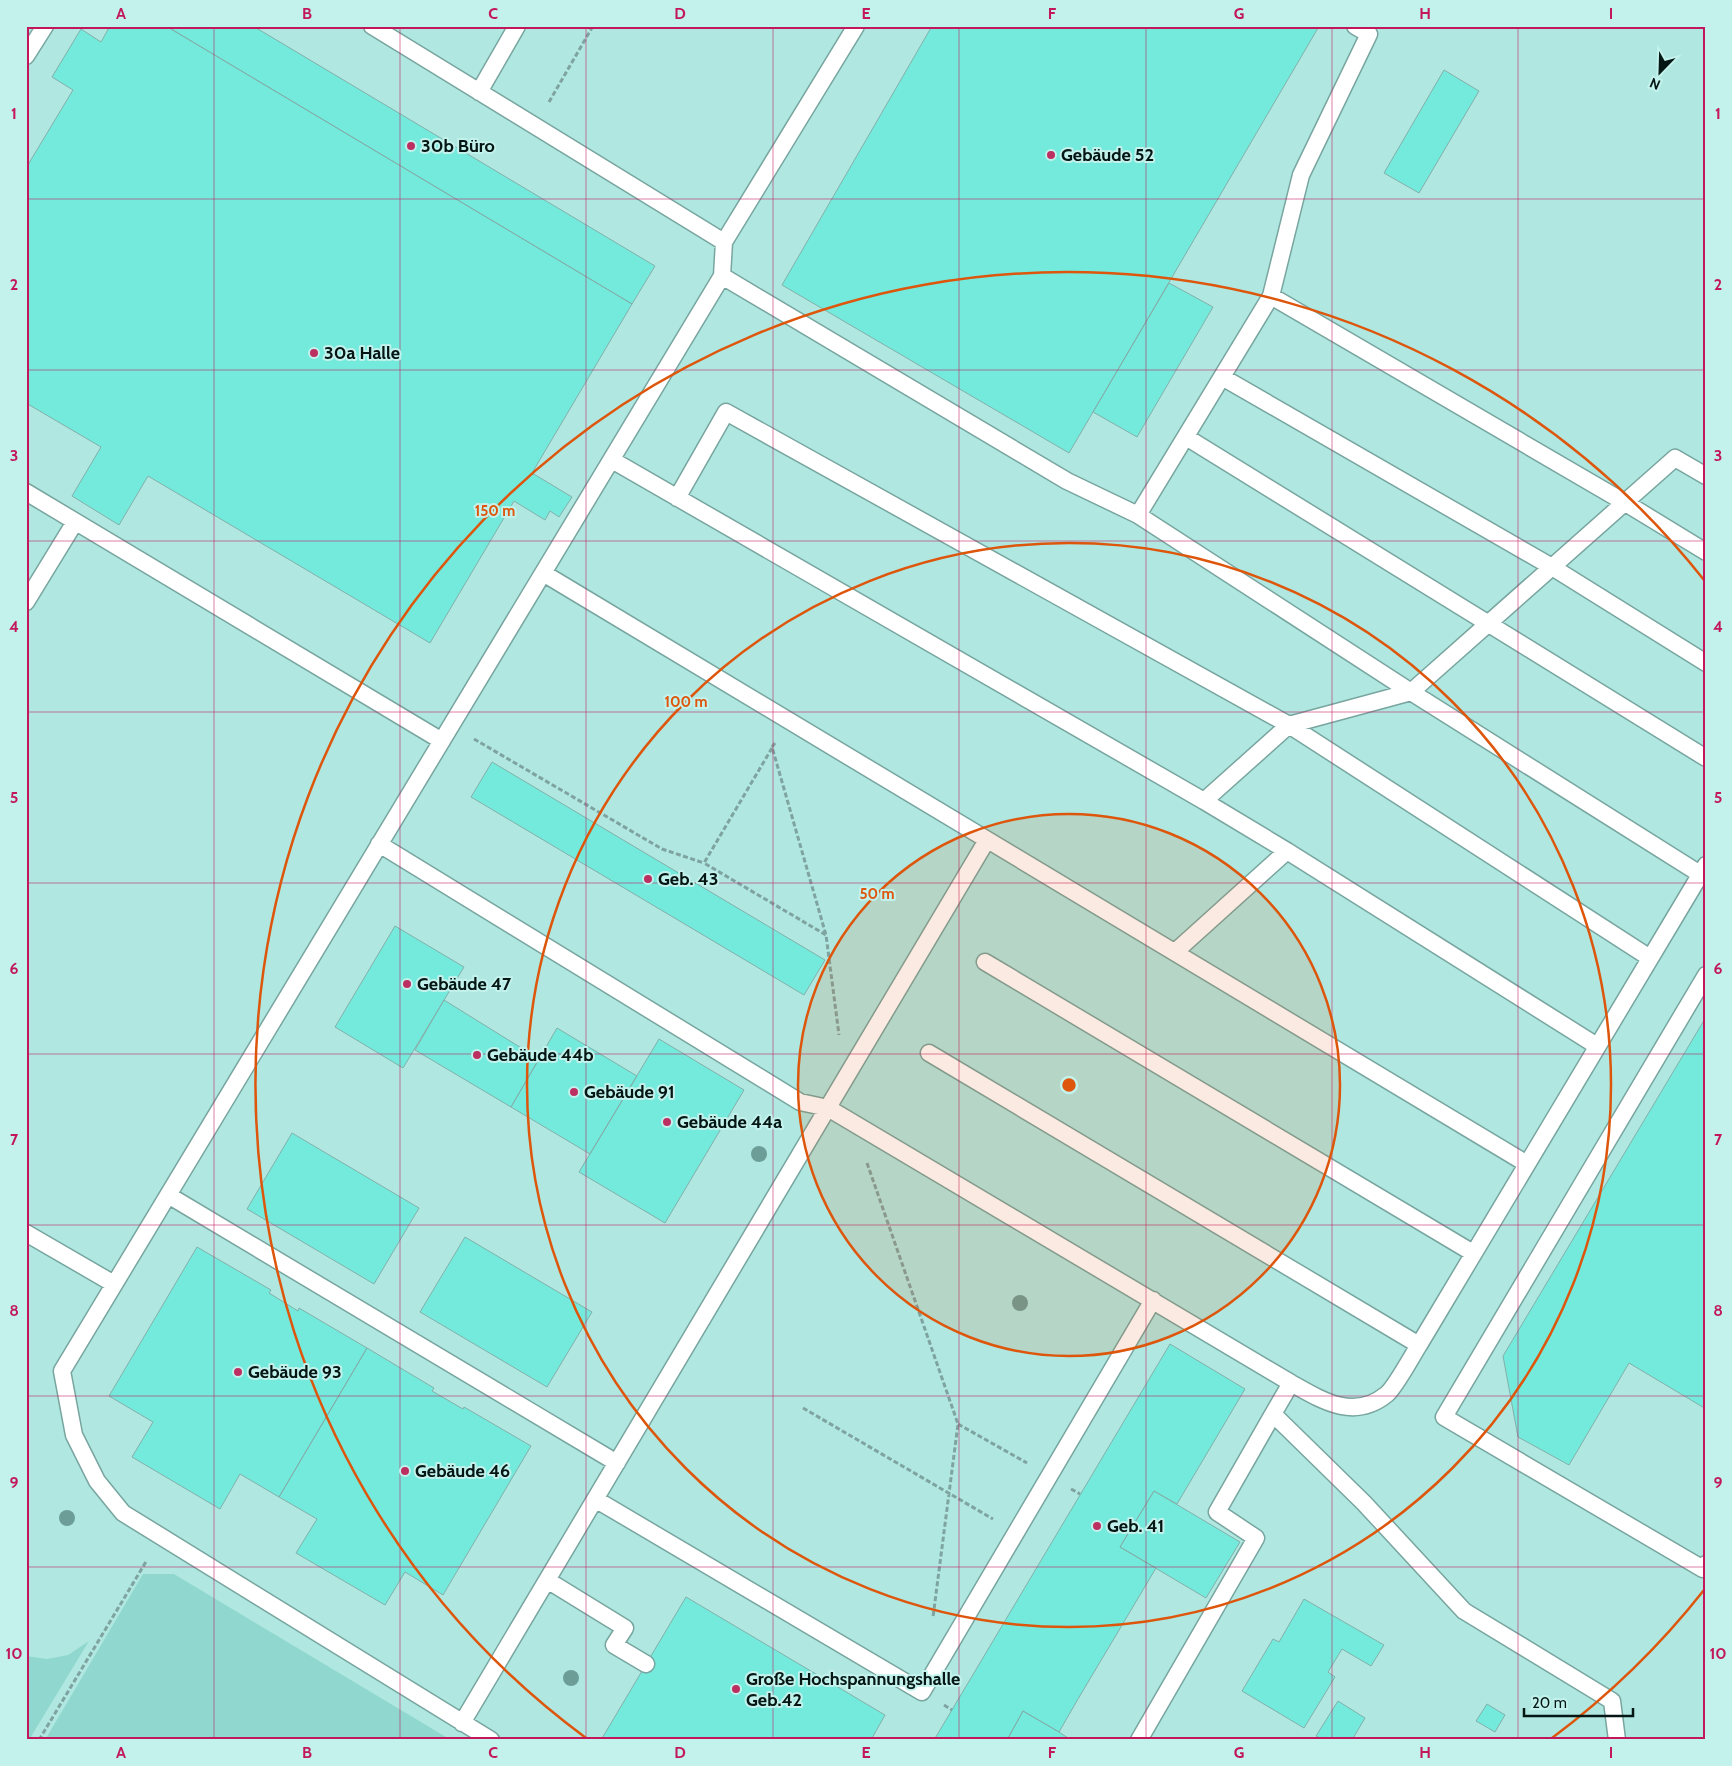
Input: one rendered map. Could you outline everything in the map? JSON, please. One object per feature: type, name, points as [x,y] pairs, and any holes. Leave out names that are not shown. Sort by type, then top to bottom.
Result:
[{"type":"lane","points":[[26,56],[45,26]]},
{"type":"lane","points":[[372,26],[724,242]]},
{"type":"lane","points":[[479,92],[517,26]]},
{"type":"lane","points":[[491,1740],[123,1513],[97,1481],[74,1435],[62,1370],[722,276],[724,242],[856,26]]},
{"type":"lane","points":[[1138,515],[1271,296],[1301,174],[1369,34],[1355,26]]},
{"type":"lane","points":[[380,844],[800,1102],[828,1108],[853,1122],[1318,1398],[1346,1408],[1366,1406],[1388,1393],[1419,1345],[1703,869],[1411,692],[1138,515],[1067,480],[722,276]]},
{"type":"lane","points":[[1271,296],[1624,502],[1706,552]]},
{"type":"lane","points":[[1222,377],[1552,567],[1706,663]]},
{"type":"lane","points":[[677,498],[726,412],[1289,725],[1650,958]]},
{"type":"lane","points":[[1186,437],[1706,758]]},
{"type":"lane","points":[[1204,800],[1289,725],[1411,692],[1675,458],[1706,476]]},
{"type":"lane","points":[[612,460],[1204,800],[1597,1046]]},
{"type":"lane","points":[[26,492],[442,742]]},
{"type":"lane","points":[[26,602],[75,522]]},
{"type":"lane","points":[[543,573],[1527,1164]]},
{"type":"lane","points":[[462,1723],[987,840]]},
{"type":"lane","points":[[1175,952],[1287,851]]},
{"type":"lane","points":[[986,962],[1473,1253]]},
{"type":"lane","points":[[1706,975],[1444,1417],[1702,1569],[1706,1564]]},
{"type":"lane","points":[[929,1053],[1419,1345]]},
{"type":"lane","points":[[168,1195],[617,1463]]},
{"type":"lane","points":[[26,1233],[114,1284]]},
{"type":"lane","points":[[595,1499],[922,1692],[1153,1300]]},
{"type":"lane","points":[[1139,1740],[1256,1538],[1217,1512],[1291,1383]]},
{"type":"lane","points":[[1273,1414],[1364,1503],[1464,1612],[1612,1701],[1617,1740]]},
{"type":"lane","points":[[547,1580],[625,1628],[614,1645],[646,1664]]},
{"type":"path","points":[[534,126],[593,26]]},
{"type":"path","points":[[704,862],[788,720]]},
{"type":"path","points":[[452,725],[662,850],[704,862],[826,935]]},
{"type":"path","points":[[772,747],[826,935],[845,1079]]},
{"type":"path","points":[[853,1122],[958,1424],[931,1626]]},
{"type":"path","points":[[804,1408],[1016,1533]]},
{"type":"path","points":[[958,1424],[1080,1494]]},
{"type":"path","points":[[39,1740],[161,1536]]},
{"type":"path","points":[[922,1692],[952,1710]]},
{"type":"shaded area","points":[[26,26],[1706,26],[1706,1740],[26,1740]]},
{"type":"green space","points":[[143,1574],[174,1574],[451,1740],[45,1740]]},
{"type":"green space","points":[[89,1641],[29,1740],[26,1740],[26,1656],[47,1659],[68,1655]]},
{"type":"building","name":"30a Halle","points":[[110,26],[166,26],[632,304],[532,473],[572,497],[559,517],[550,511],[545,520],[514,501],[430,643],[148,476],[119,525],[72,496],[101,447],[26,403],[26,168],[73,90],[52,77],[81,29],[101,42]]},
{"type":"building","name":"30b Büro","points":[[166,26],[253,26],[655,266],[632,304]]},
{"type":"building","name":"Gebäude 52","points":[[932,26],[1315,26],[1318,28],[1069,453],[782,285]]},
{"type":"building","points":[[1444,70],[1479,91],[1419,193],[1384,173]]},
{"type":"building","points":[[1169,283],[1213,307],[1137,437],[1093,412]]},
{"type":"building","name":"Geb. 43","points":[[492,762],[825,960],[804,995],[471,797]]},
{"type":"building","name":"Gebäude 47","points":[[395,926],[464,967],[403,1068],[335,1027]]},
{"type":"building","name":"Gebäude 44b","points":[[444,1000],[539,1059],[511,1107],[415,1050]]},
{"type":"building","points":[[1706,1017],[1706,1409],[1629,1363],[1569,1465],[1518,1437],[1503,1356]]},
{"type":"building","name":"Gebäude 91","points":[[557,1028],[637,1076],[590,1154],[511,1107]]},
{"type":"building","name":"Gebäude 44a","points":[[659,1039],[744,1090],[665,1223],[579,1172]]},
{"type":"building","points":[[292,1133],[419,1208],[374,1284],[247,1209]]},
{"type":"building","points":[[465,1237],[592,1312],[547,1387],[420,1312]]},
{"type":"building","name":"Gebäude 93","points":[[197,1247],[271,1290],[269,1293],[298,1311],[299,1308],[367,1348],[279,1497],[240,1474],[220,1509],[132,1457],[153,1422],[109,1396]]},
{"type":"building","name":"Geb. 41","points":[[1170,1344],[1245,1389],[1177,1504],[1154,1491],[1120,1547],[1156,1568],[1059,1732],[1023,1711],[1007,1740],[934,1740]]},
{"type":"building","name":"Gebäude 46","points":[[367,1348],[434,1388],[432,1391],[463,1409],[464,1407],[531,1446],[443,1595],[405,1572],[385,1605],[296,1553],[317,1519],[279,1497]]},
{"type":"building","points":[[1154,1491],[1240,1542],[1206,1598],[1120,1547]]},
{"type":"building","name":"Große Hochspannungshalle Geb.42","points":[[686,1597],[885,1715],[871,1740],[601,1740]]},
{"type":"building","points":[[1304,1599],[1384,1645],[1371,1666],[1342,1649],[1328,1672],[1335,1677],[1304,1728],[1242,1691],[1273,1639],[1279,1642]]},
{"type":"building","points":[[1338,1701],[1365,1718],[1352,1740],[1323,1740],[1316,1736]]},
{"type":"building","points":[[1487,1704],[1505,1715],[1495,1732],[1476,1721]]},
{"type":"building","points":[[1023,1711],[1059,1732],[1071,1740],[1007,1740]]},
{"type":"place","name":"30b Büro","points":[[411,146]]},
{"type":"place","name":"Gebäude 52","points":[[1051,155]]},
{"type":"place","name":"30a Halle","points":[[314,353]]},
{"type":"place","name":"Geb. 43","points":[[648,879]]},
{"type":"place","name":"Gebäude 47","points":[[407,984]]},
{"type":"place","name":"Gebäude 44b","points":[[477,1055]]},
{"type":"place","name":"Gebäude 91","points":[[574,1092]]},
{"type":"place","name":"Gebäude 44a","points":[[667,1122]]},
{"type":"place","name":"Gebäude 93","points":[[238,1372]]},
{"type":"place","name":"Gebäude 46","points":[[405,1471]]},
{"type":"place","name":"Geb. 41","points":[[1097,1526]]},
{"type":"place","name":"Große Hochspannungshalle Geb.42","points":[[736,1689]]}]
